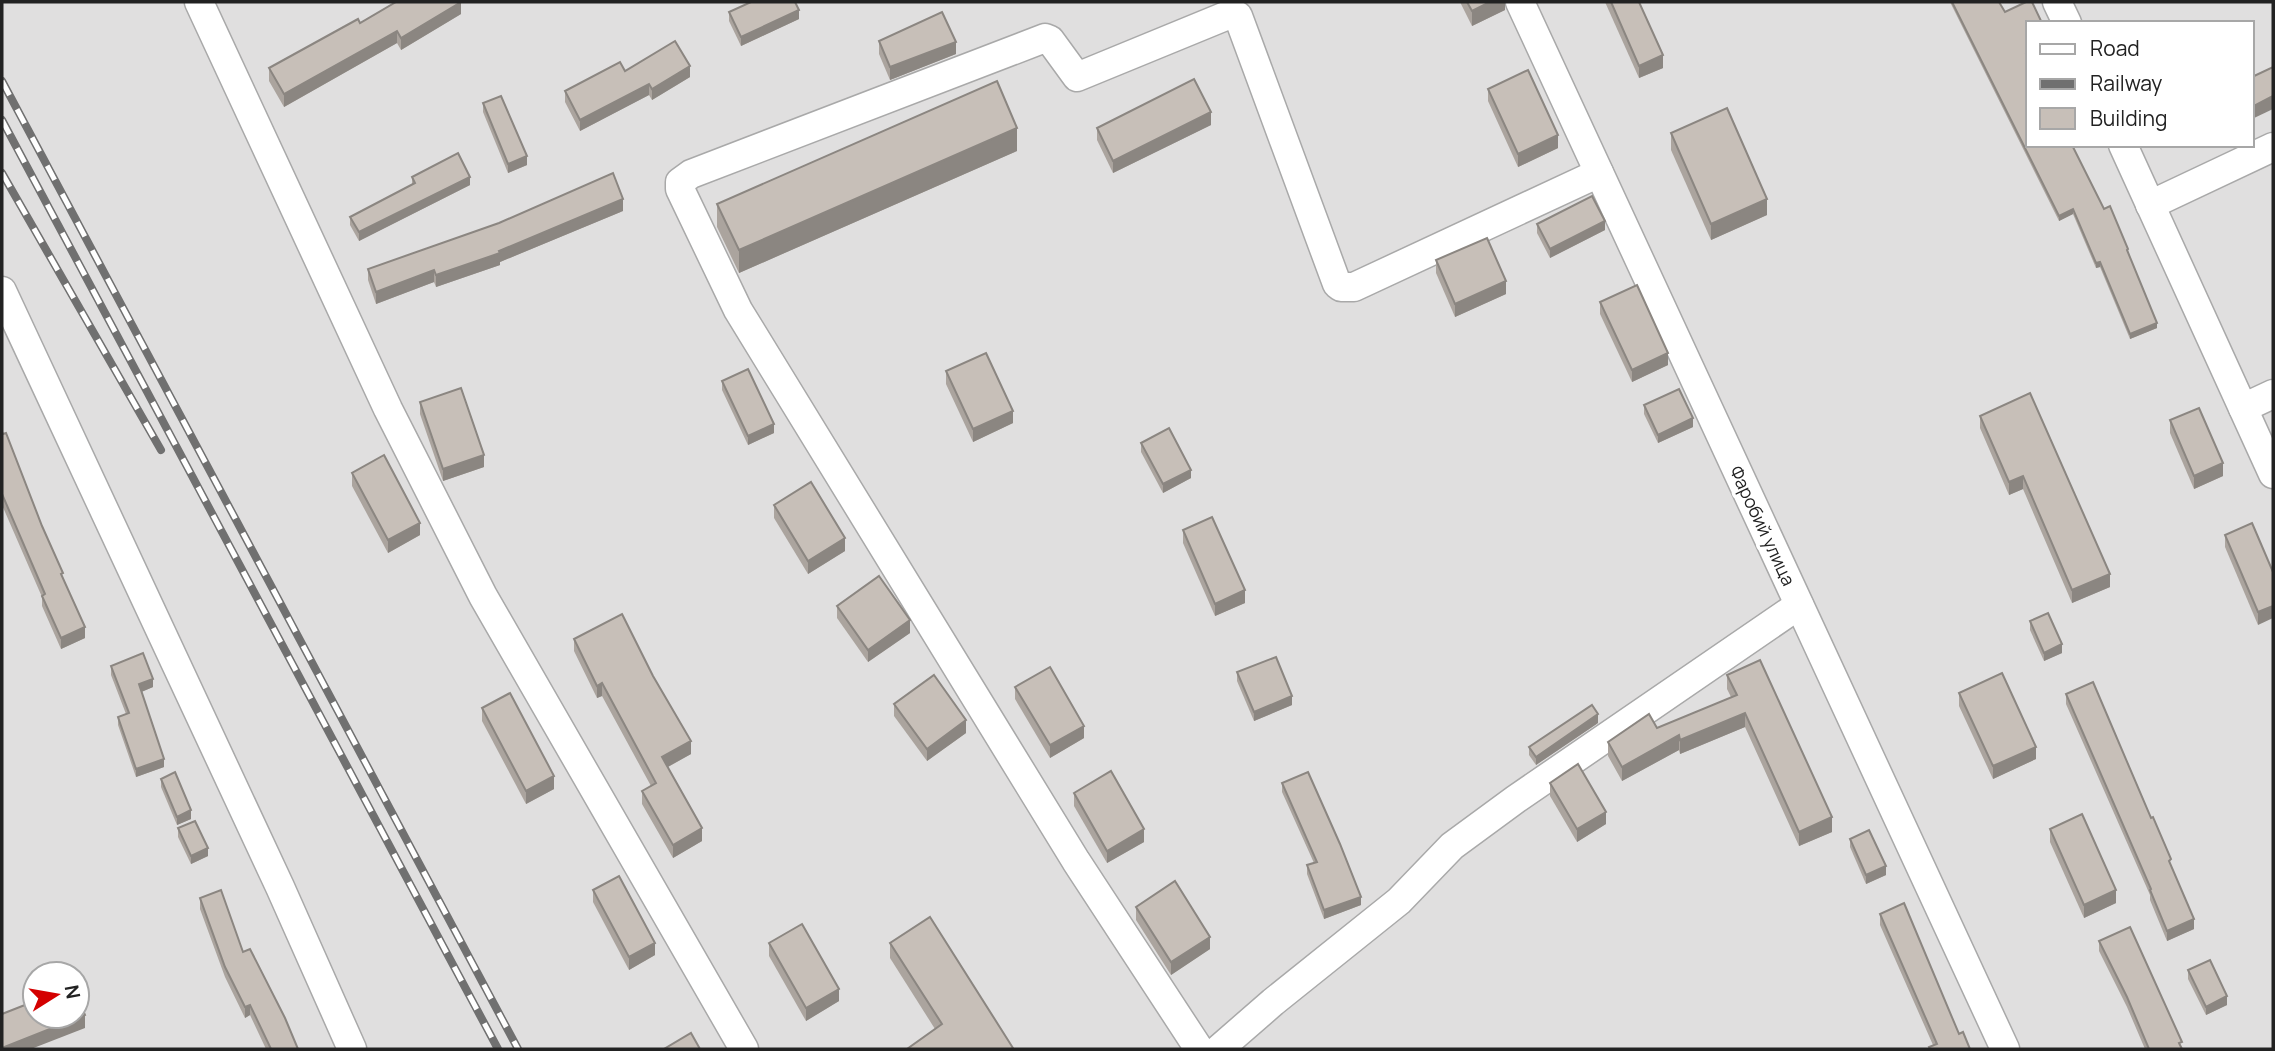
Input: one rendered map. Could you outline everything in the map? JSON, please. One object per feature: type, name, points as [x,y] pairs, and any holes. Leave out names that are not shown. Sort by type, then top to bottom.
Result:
[{"type":"street","points":[[200,2],[388,409],[483,596],[744,1049]]},
{"type":"street","name":"Фаробий улица","points":[[1520,2],[2005,1049]]},
{"type":"street","points":[[2057,2],[2066,21]]},
{"type":"street","points":[[1199,1049],[1076,861],[738,310],[680,189],[680,182],[691,174],[1045,38],[1050,40],[1077,77],[1233,13],[1238,16],[1341,287],[1354,287],[1599,173]]},
{"type":"street","points":[[2124,147],[2273,474]]},
{"type":"street","points":[[2150,205],[2273,147]]},
{"type":"street","points":[[2,291],[281,887],[352,1049]]},
{"type":"street","points":[[2243,408],[2273,394]]},
{"type":"street","points":[[1219,1049],[1399,901],[1452,846],[1799,605]]},
{"type":"shaded area","points":[[2,2],[2273,2],[2273,1049],[2,1049]]},
{"type":"building","points":[[396,2],[461,2],[401,38],[397,31],[284,94],[269,68],[358,19],[360,23]]},
{"type":"building","points":[[751,2],[795,2],[799,10],[741,37],[729,12]]},
{"type":"building","points":[[1467,2],[1490,2],[1472,11]]},
{"type":"building","points":[[1611,2],[1639,2],[1663,55],[1639,66]]},
{"type":"building","points":[[1952,2],[1999,2],[2005,12],[2032,2],[2041,21],[2026,21],[2026,147],[2073,147],[2104,209],[2110,206],[2157,323],[2130,334],[2100,262],[2096,263],[2073,209],[2059,216]]},
{"type":"building","points":[[942,12],[956,42],[890,67],[879,41]]},
{"type":"building","points":[[675,41],[690,66],[652,89],[649,84],[580,120],[565,91],[620,62],[625,71]]},
{"type":"building","points":[[2273,67],[2273,96],[2254,106],[2254,76]]},
{"type":"building","points":[[1528,70],[1558,135],[1518,154],[1488,89]]},
{"type":"building","points":[[1194,79],[1211,112],[1113,161],[1097,128]]},
{"type":"building","points":[[997,81],[1017,128],[739,250],[717,204]]},
{"type":"building","points":[[501,96],[527,156],[508,164],[483,103]]},
{"type":"building","points":[[1727,108],[1767,199],[1711,224],[1671,133]]},
{"type":"building","points":[[458,153],[470,177],[359,232],[350,217],[415,183],[412,177]]},
{"type":"building","points":[[613,173],[623,199],[499,251],[500,253],[436,275],[434,270],[376,292],[368,269],[499,223]]},
{"type":"building","points":[[1592,196],[1605,221],[1550,249],[1537,224]]},
{"type":"building","points":[[1487,238],[1506,281],[1455,304],[1436,260]]},
{"type":"building","points":[[1637,285],[1668,353],[1632,370],[1600,302]]},
{"type":"building","points":[[986,353],[1013,411],[973,429],[946,371]]},
{"type":"building","points":[[748,369],[774,424],[748,436],[722,381]]},
{"type":"building","points":[[461,388],[484,455],[443,469],[420,402]]},
{"type":"building","points":[[1679,389],[1693,418],[1658,435],[1644,405]]},
{"type":"building","points":[[2030,393],[2110,574],[2072,590],[2023,476],[2009,482],[1980,416]]},
{"type":"building","points":[[2199,408],[2223,463],[2194,476],[2170,420]]},
{"type":"building","points":[[1169,428],[1191,470],[1163,484],[1141,443]]},
{"type":"building","points":[[2,432],[6,433],[63,573],[61,574],[85,627],[61,638],[2,494]]},
{"type":"building","points":[[384,455],[420,523],[388,540],[352,473]]},
{"type":"building","points":[[811,482],[845,538],[808,561],[774,505]]},
{"type":"building","points":[[1212,517],[1245,590],[1215,604],[1183,530]]},
{"type":"building","points":[[2252,523],[2273,572],[2273,606],[2258,612],[2225,535]]},
{"type":"building","points":[[879,576],[910,620],[868,650],[837,606]]},
{"type":"building","points":[[2048,613],[2062,644],[2044,653],[2030,621]]},
{"type":"building","points":[[622,614],[653,676],[691,741],[662,757],[702,828],[673,845],[642,791],[656,783],[602,683],[597,686],[574,639]]},
{"type":"building","points":[[143,653],[153,679],[139,684],[164,759],[136,769],[118,717],[129,713],[111,666]]},
{"type":"building","points":[[1276,657],[1292,696],[1254,712],[1237,672]]},
{"type":"building","points":[[1760,660],[1832,817],[1799,832],[1745,713],[1680,740],[1679,735],[1622,767],[1608,742],[1649,714],[1657,728],[1737,695],[1727,675]]},
{"type":"building","points":[[1050,667],[1084,726],[1050,745],[1015,687]]},
{"type":"building","points":[[2002,673],[2036,747],[1993,766],[1959,693]]},
{"type":"building","points":[[934,675],[966,720],[927,749],[894,704]]},
{"type":"building","points":[[2093,682],[2171,859],[2169,861],[2194,919],[2167,931],[2066,694]]},
{"type":"building","points":[[510,693],[554,776],[526,791],[482,708]]},
{"type":"building","points":[[1592,705],[1598,714],[1536,757],[1529,747]]},
{"type":"building","points":[[1578,764],[1606,812],[1577,829],[1550,783]]},
{"type":"building","points":[[1111,771],[1144,829],[1107,851],[1074,793]]},
{"type":"building","points":[[175,772],[191,810],[177,817],[161,779]]},
{"type":"building","points":[[1308,772],[1361,897],[1324,910],[1307,865],[1317,862],[1282,783]]},
{"type":"building","points":[[2082,814],[2116,890],[2084,905],[2050,829]]},
{"type":"building","points":[[195,821],[208,848],[191,856],[178,828]]},
{"type":"building","points":[[1869,830],[1886,866],[1866,875],[1850,839]]},
{"type":"building","points":[[619,876],[655,943],[629,957],[593,890]]},
{"type":"building","points":[[1175,881],[1210,937],[1171,962],[1136,907]]},
{"type":"building","points":[[221,890],[243,952],[250,949],[298,1049],[271,1049],[250,1005],[245,1007],[225,967],[200,898]]},
{"type":"building","points":[[1904,903],[1959,1034],[1963,1032],[1970,1049],[1929,1047],[1937,1044],[1880,914]]},
{"type":"building","points":[[930,917],[1013,1048],[907,1049],[942,1024],[890,943]]},
{"type":"building","points":[[802,924],[839,989],[806,1008],[769,943]]},
{"type":"building","points":[[2130,927],[2182,1042],[2179,1043],[2182,1049],[2149,1049],[2099,941]]},
{"type":"building","points":[[2210,960],[2227,996],[2206,1007],[2188,970]]},
{"type":"building","points":[[21,1007],[21,1030],[47,1030],[2,1048],[2,1014]]},
{"type":"building","points":[[691,1033],[700,1049],[664,1049]]},
{"type":"railway","points":[[2,81],[518,1049]]},
{"type":"railway","points":[[2,120],[498,1049]]},
{"type":"railway","points":[[2,173],[161,450]]}]
